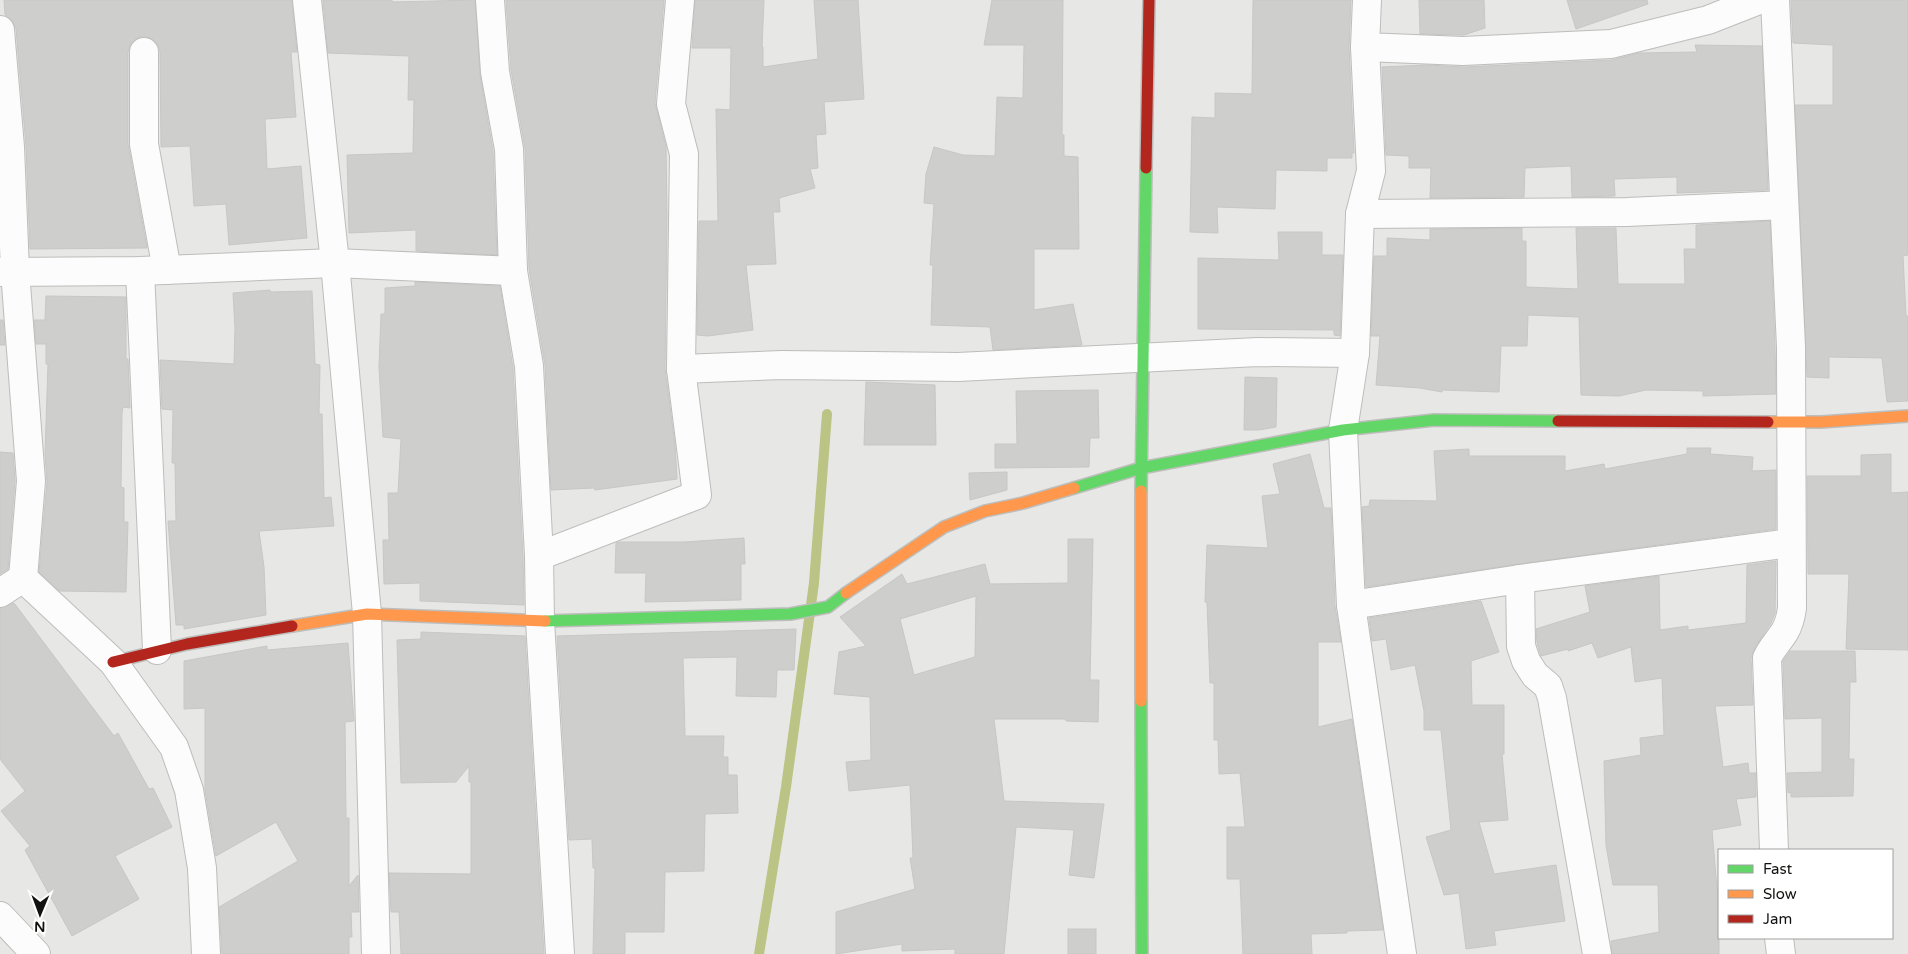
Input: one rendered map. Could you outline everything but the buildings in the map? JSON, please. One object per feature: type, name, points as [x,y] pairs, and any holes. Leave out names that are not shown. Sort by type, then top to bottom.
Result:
[{"type":"street","points":[[308,0],[335,263],[367,614],[376,954]]},
{"type":"street","points":[[490,0],[495,72],[509,149],[513,271],[529,366],[539,556],[540,621],[560,954]]},
{"type":"street","points":[[539,556],[697,495],[681,369],[684,154],[671,104],[680,0]]},
{"type":"street","points":[[1142,954],[1141,468],[1150,0]]},
{"type":"street","points":[[1367,0],[1365,47],[1371,171],[1360,214],[1355,353],[1343,430],[1351,605],[1402,954]]},
{"type":"street","points":[[1365,47],[1463,51],[1611,44],[1708,20],[1759,0]]},
{"type":"street","points":[[1774,849],[1767,658],[1772,647],[1785,632],[1790,622],[1792,608],[1792,422],[1775,0]]},
{"type":"street","points":[[0,30],[10,148],[8,271],[32,481],[23,578]]},
{"type":"street","points":[[144,52],[144,144],[153,270],[157,650]]},
{"type":"street","points":[[1360,214],[1627,212],[1784,205]]},
{"type":"street","points":[[8,271],[153,270],[335,263],[513,271]]},
{"type":"street","points":[[681,369],[782,365],[958,367],[1258,352],[1355,353]]},
{"type":"street","points":[[114,662],[157,650],[367,614],[540,621],[790,614],[828,607],[944,527],[985,511],[1023,503],[1141,468],[1343,430],[1434,420],[1820,422],[1908,416]]},
{"type":"street","points":[[1351,605],[1520,579],[1791,544]]},
{"type":"street","points":[[0,593],[23,578]]},
{"type":"street","points":[[23,578],[114,662],[174,747],[189,790],[202,868],[206,954]]},
{"type":"street","points":[[1520,579],[1521,646],[1526,662],[1535,675],[1548,686],[1552,698],[1597,954]]},
{"type":"street","points":[[0,916],[36,954]]},
{"type":"street","points":[[1779,939],[1781,954]]},
{"type":"waterway","points":[[759,954],[786,787],[814,583],[827,414]]},
{"type":"traffic: fast","points":[[1141,491],[1146,168]]},
{"type":"traffic: fast","points":[[1074,488],[1141,468],[1343,430],[1434,420],[1558,421]]},
{"type":"traffic: fast","points":[[545,621],[790,614],[828,607],[846,593]]},
{"type":"traffic: fast","points":[[1141,701],[1142,954]]},
{"type":"traffic: slow","points":[[1768,422],[1821,422],[1908,416]]},
{"type":"traffic: slow","points":[[846,593],[944,527],[985,511],[1023,503],[1074,488]]},
{"type":"traffic: slow","points":[[1141,491],[1141,701]]},
{"type":"traffic: slow","points":[[292,626],[367,614],[545,621]]},
{"type":"traffic: jam","points":[[1146,168],[1149,0]]},
{"type":"traffic: jam","points":[[1558,421],[1768,422]]},
{"type":"traffic: jam","points":[[113,662],[187,644],[292,626]]}]
